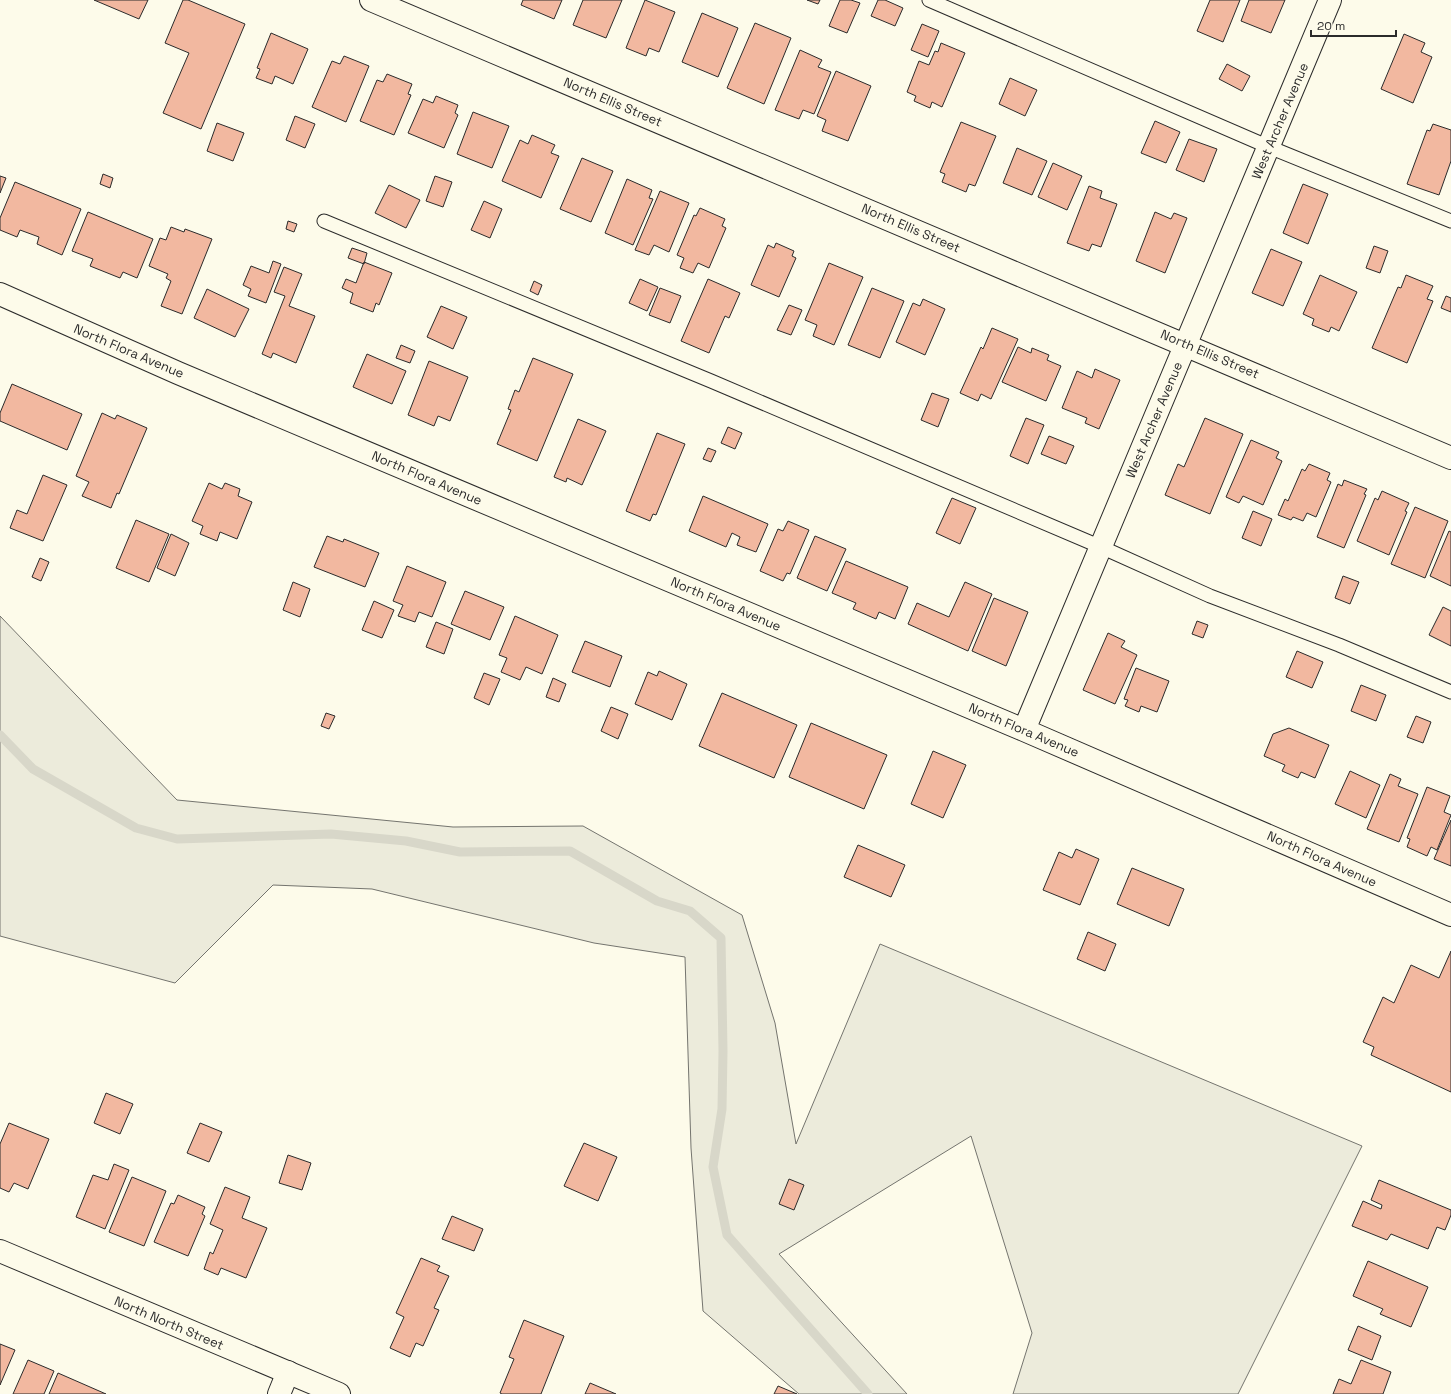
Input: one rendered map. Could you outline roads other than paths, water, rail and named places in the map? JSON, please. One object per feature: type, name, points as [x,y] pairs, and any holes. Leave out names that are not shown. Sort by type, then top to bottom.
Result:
[{"type":"street","name":"North Ellis Street","points":[[371,0],[1187,344],[1451,458]]},
{"type":"street","name":"West Archer Avenue","points":[[1024,730],[1330,0]]},
{"type":"street","name":"North Flora Avenue","points":[[0,294],[178,373],[1024,730],[1451,915]]},
{"type":"street","name":"North North Street","points":[[0,1251],[339,1394]]},
{"type":"street","points":[[279,1394],[288,1372]]},
{"type":"lane","points":[[929,0],[1269,147],[1451,221]]},
{"type":"lane","points":[[324,221],[704,378],[1101,547],[1210,596],[1339,645],[1451,692]]},
{"type":"waterway","points":[[0,735],[33,769],[136,828],[177,839],[331,834],[406,841],[460,852],[570,851],[657,901],[690,911],[721,938],[723,1051],[722,1109],[713,1167],[727,1235],[868,1394]]}]
